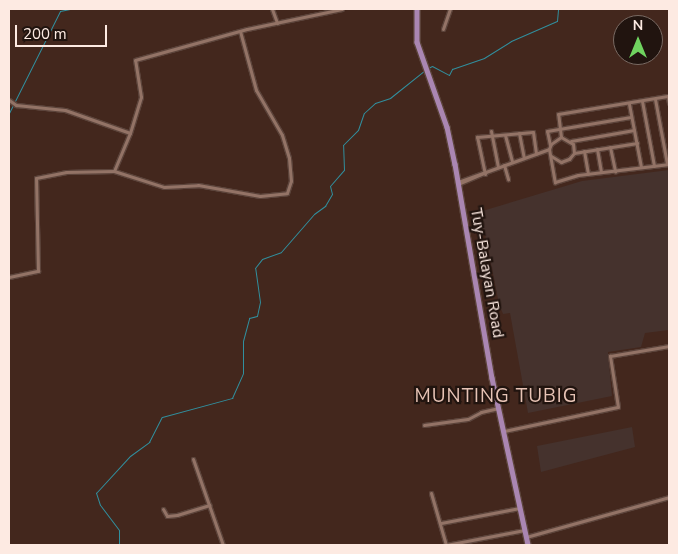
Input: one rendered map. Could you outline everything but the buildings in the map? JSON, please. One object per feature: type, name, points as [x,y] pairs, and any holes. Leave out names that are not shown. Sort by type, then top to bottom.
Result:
[{"type":"main road","name":"Tuy-Balayan Road","points":[[417,9],[415,33],[447,128],[499,408],[528,545]]},
{"type":"street","points":[[272,9],[277,23]]},
{"type":"street","points":[[114,171],[130,133],[141,97],[135,60],[240,31],[342,9]]},
{"type":"street","points":[[443,29],[450,9]]},
{"type":"street","points":[[9,277],[38,271],[36,178],[66,172],[114,171],[164,187],[198,185],[260,196],[287,193],[291,181],[289,158],[282,135],[256,90],[240,31]]},
{"type":"street","points":[[561,137],[558,114],[629,104],[668,96],[669,103]]},
{"type":"street","points":[[631,117],[547,131],[555,182],[588,174],[668,164],[655,99]]},
{"type":"street","points":[[9,100],[16,105],[65,110],[130,133]]},
{"type":"street","points":[[642,101],[654,166]]},
{"type":"street","points":[[629,104],[641,167]]},
{"type":"street","points":[[561,137],[571,141],[634,130]]},
{"type":"street","points":[[491,131],[498,168]]},
{"type":"street","points":[[485,173],[477,137],[533,132],[536,154]]},
{"type":"street","points":[[519,134],[524,158]]},
{"type":"street","points":[[506,135],[512,162]]},
{"type":"street","points":[[458,183],[550,148],[561,137]]},
{"type":"street","points":[[571,141],[574,153]]},
{"type":"street","points":[[552,156],[562,162],[574,153],[637,143]]},
{"type":"street","points":[[610,148],[615,171]]},
{"type":"street","points":[[597,150],[601,172]]},
{"type":"street","points":[[584,152],[588,174]]},
{"type":"street","points":[[504,165],[508,179]]},
{"type":"street","points":[[504,431],[618,407],[610,356],[669,346]]},
{"type":"street","points":[[424,425],[471,419],[482,412],[499,408]]},
{"type":"street","points":[[193,459],[223,545]]},
{"type":"street","points":[[432,493],[446,545],[524,530]]},
{"type":"street","points":[[526,537],[669,498]]},
{"type":"street","points":[[163,510],[165,514],[171,516],[210,505]]},
{"type":"street","points":[[441,523],[520,508]]},
{"type":"shaded area","points":[[669,170],[669,330],[645,333],[641,347],[608,352],[612,396],[528,413],[510,313],[503,314],[499,304],[484,229],[480,229],[479,212],[582,181]]},
{"type":"shaded area","points":[[632,427],[635,447],[541,472],[537,446]]},
{"type":"waterway","points":[[9,113],[60,11],[70,9]]},
{"type":"waterway","name":"MUNTING TUBIG","points":[[428,68],[432,66],[449,75],[452,69],[484,58],[511,41],[557,21],[558,9]]},
{"type":"waterway","name":"MUNTING TUBIG","points":[[119,545],[119,530],[100,505],[96,493],[130,456],[149,442],[162,417],[232,398],[243,373],[243,341],[249,318],[257,316],[260,302],[255,268],[262,259],[281,252],[314,214],[325,206],[332,194],[330,186],[344,170],[343,145],[358,130],[364,113],[375,103],[390,98],[424,71]]},
{"type":"district","name":"MUNTING TUBIG","points":[[496,397]]}]
